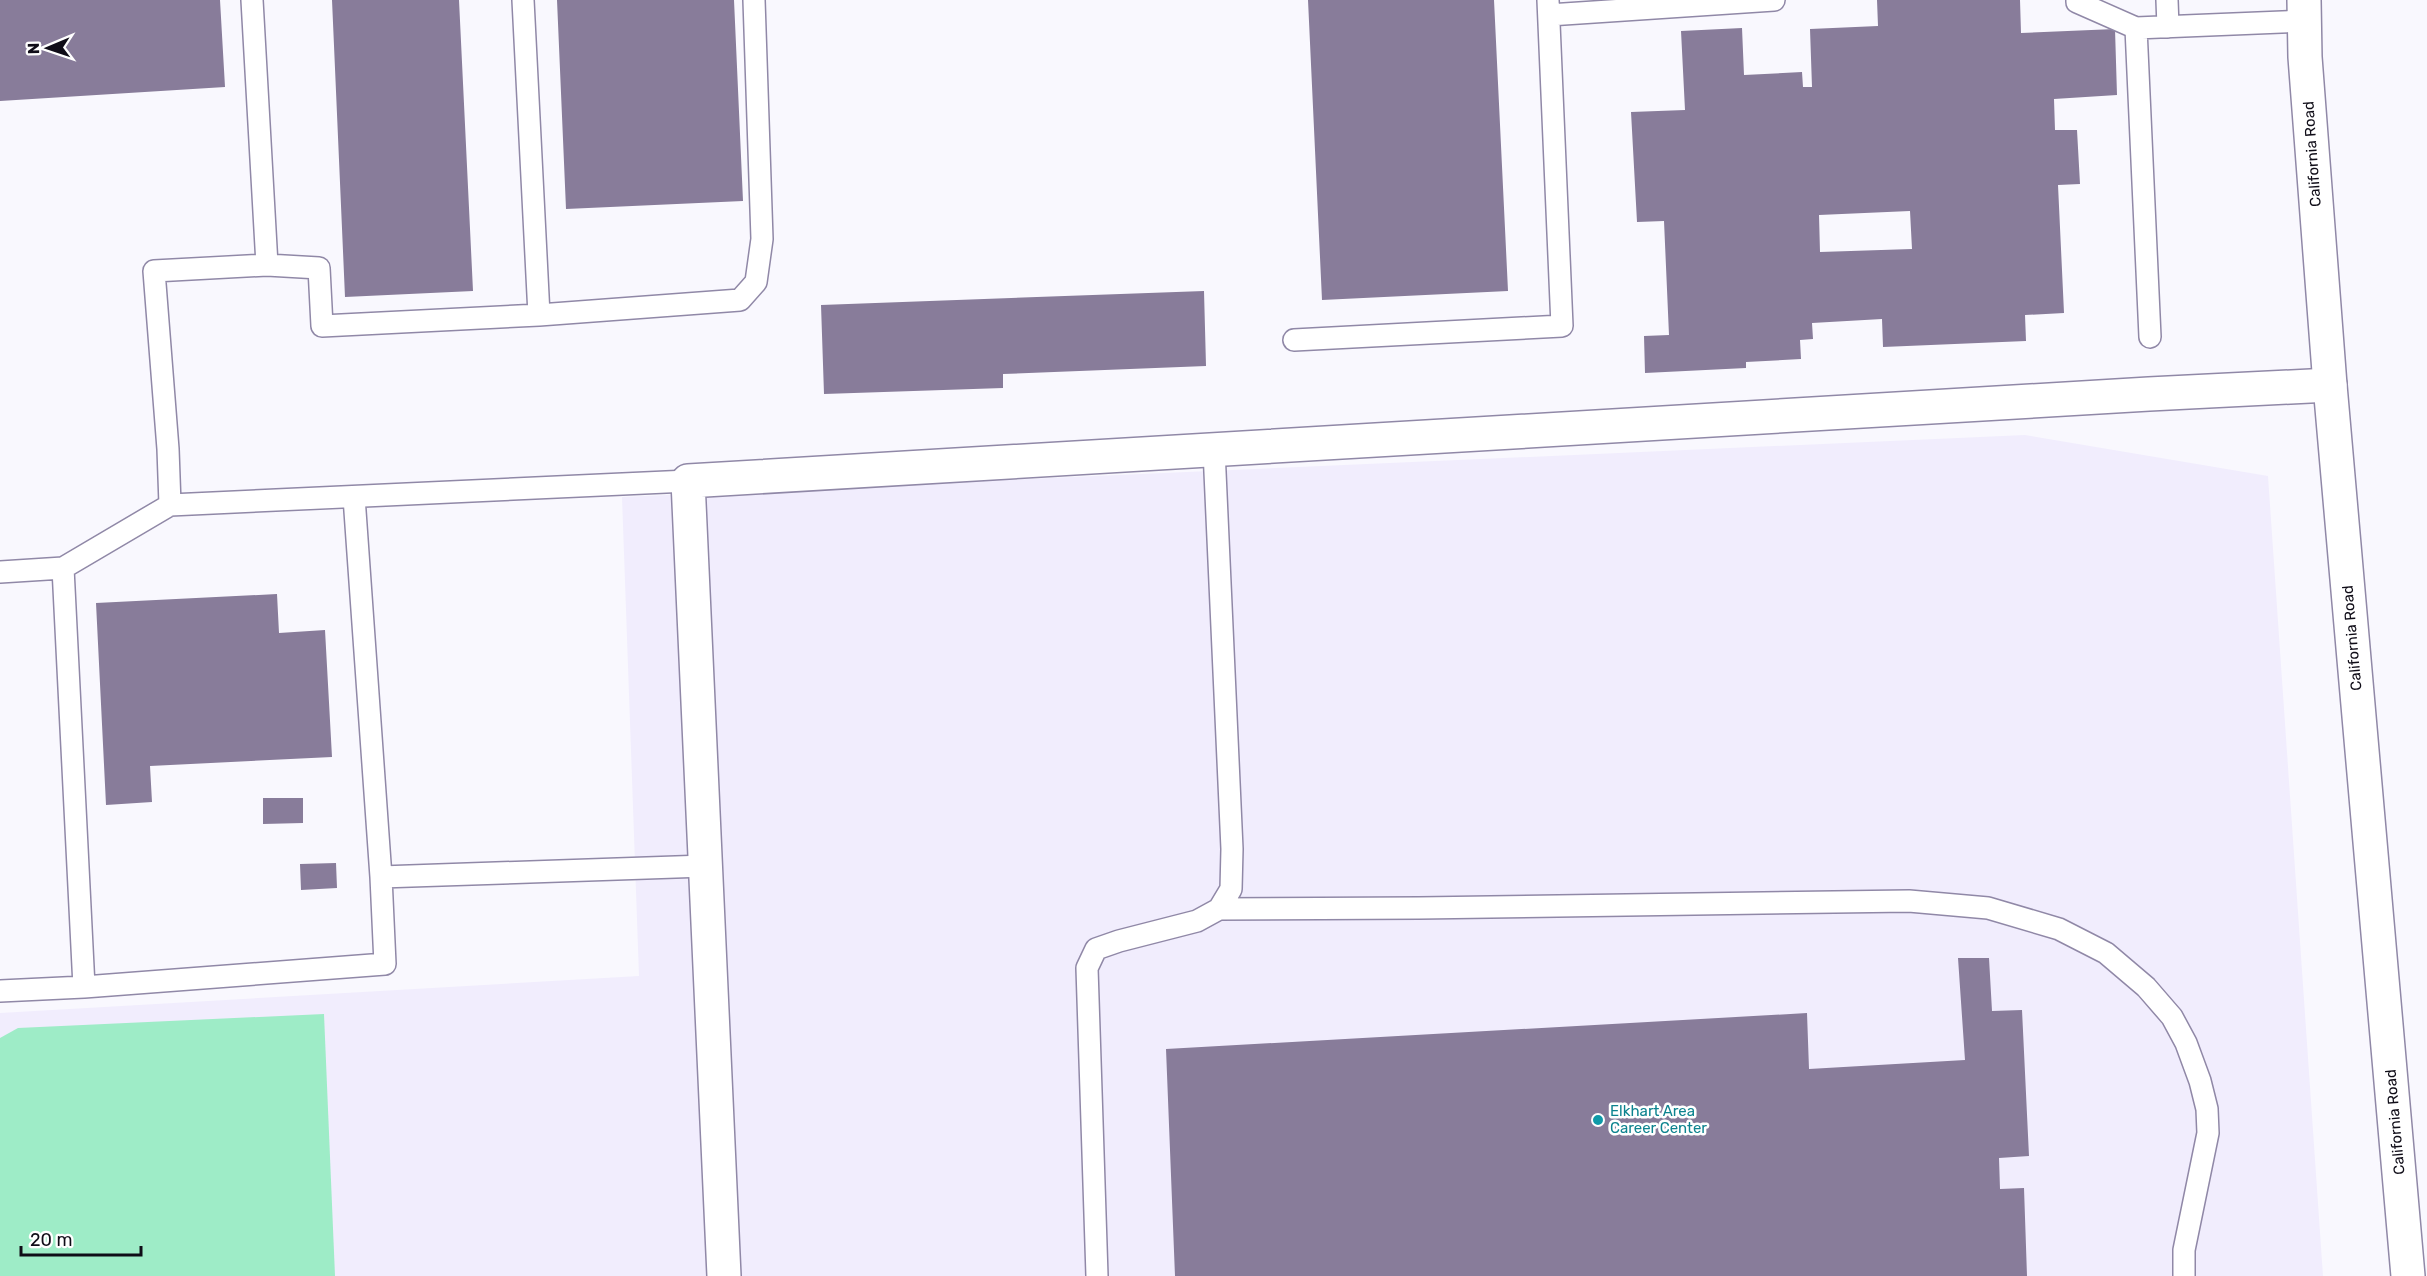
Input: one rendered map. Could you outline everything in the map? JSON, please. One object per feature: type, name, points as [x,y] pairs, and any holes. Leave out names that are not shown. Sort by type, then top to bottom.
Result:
[{"type":"street","name":"California Road","points":[[2304,10],[2306,69],[2330,385],[2408,1276]]},
{"type":"street","points":[[724,1276],[688,481],[2330,385]]},
{"type":"lane","points":[[252,0],[267,265]]},
{"type":"lane","points":[[523,0],[539,315]]},
{"type":"lane","points":[[170,505],[168,449],[154,271],[267,265],[319,268],[322,326],[539,315],[741,300],[756,282],[762,239],[754,0]]},
{"type":"lane","points":[[1294,340],[1562,326],[1548,7],[1774,0]]},
{"type":"lane","points":[[2077,0],[2136,28],[2168,27],[2304,10]]},
{"type":"lane","points":[[2167,0],[2168,27]]},
{"type":"lane","points":[[2136,28],[2150,337]]},
{"type":"lane","points":[[1214,450],[1232,849],[1231,889],[1219,909]]},
{"type":"lane","points":[[0,572],[63,568],[170,505],[688,481]]},
{"type":"lane","points":[[0,991],[84,987],[385,964],[354,497]]},
{"type":"lane","points":[[63,568],[84,987]]},
{"type":"lane","points":[[381,877],[705,866]]},
{"type":"lane","points":[[1097,1276],[1087,968],[1096,949],[1197,921],[1219,909],[1909,901],[1988,908],[2059,929],[2106,953],[2146,987],[2172,1017],[2186,1043],[2200,1081],[2207,1109],[2208,1133],[2184,1250],[2184,1276]]},
{"type":"shaded area","points":[[2025,435],[2268,476],[2323,1276],[0,1276],[0,1013],[639,976],[622,497]]},
{"type":"green space","points":[[324,1014],[335,1276],[0,1276],[0,1038],[18,1028]]},
{"type":"building","points":[[0,0],[220,0],[225,87],[0,101]]},
{"type":"building","points":[[332,0],[459,0],[473,291],[345,297]]},
{"type":"building","points":[[557,0],[734,0],[743,201],[566,209]]},
{"type":"building","points":[[1308,0],[1494,0],[1508,291],[1322,300]]},
{"type":"building","points":[[1877,0],[2020,0],[2021,33],[2115,29],[2117,95],[2054,99],[2055,130],[2077,130],[2080,184],[2058,185],[2064,313],[2025,315],[2026,341],[1883,347],[1882,319],[1812,323],[1813,339],[1800,340],[1801,359],[1746,362],[1746,368],[1645,373],[1644,336],[1669,335],[1664,221],[1637,222],[1631,112],[1685,110],[1681,31],[1742,28],[1744,75],[1802,72],[1803,87],[1812,87],[1810,29],[1878,26]],"holes":[[[1910,211],[1912,249],[1820,252],[1819,215]]]},
{"type":"building","points":[[1204,291],[1206,366],[1003,374],[1003,388],[824,394],[821,305]]},
{"type":"building","points":[[277,594],[279,633],[325,630],[332,757],[150,766],[152,802],[106,805],[96,603]]},
{"type":"building","points":[[263,798],[303,798],[303,823],[263,824]]},
{"type":"building","points":[[336,863],[337,888],[301,890],[300,864]]},
{"type":"building","name":"Elkhart Area Career Center","points":[[1958,958],[1989,958],[1992,1011],[2022,1010],[2029,1156],[1999,1158],[2000,1189],[2024,1188],[2027,1276],[1175,1276],[1166,1049],[1807,1013],[1809,1069],[1965,1060]]},
{"type":"place","name":"Elkhart Area Career Center","points":[[1598,1120]]}]
